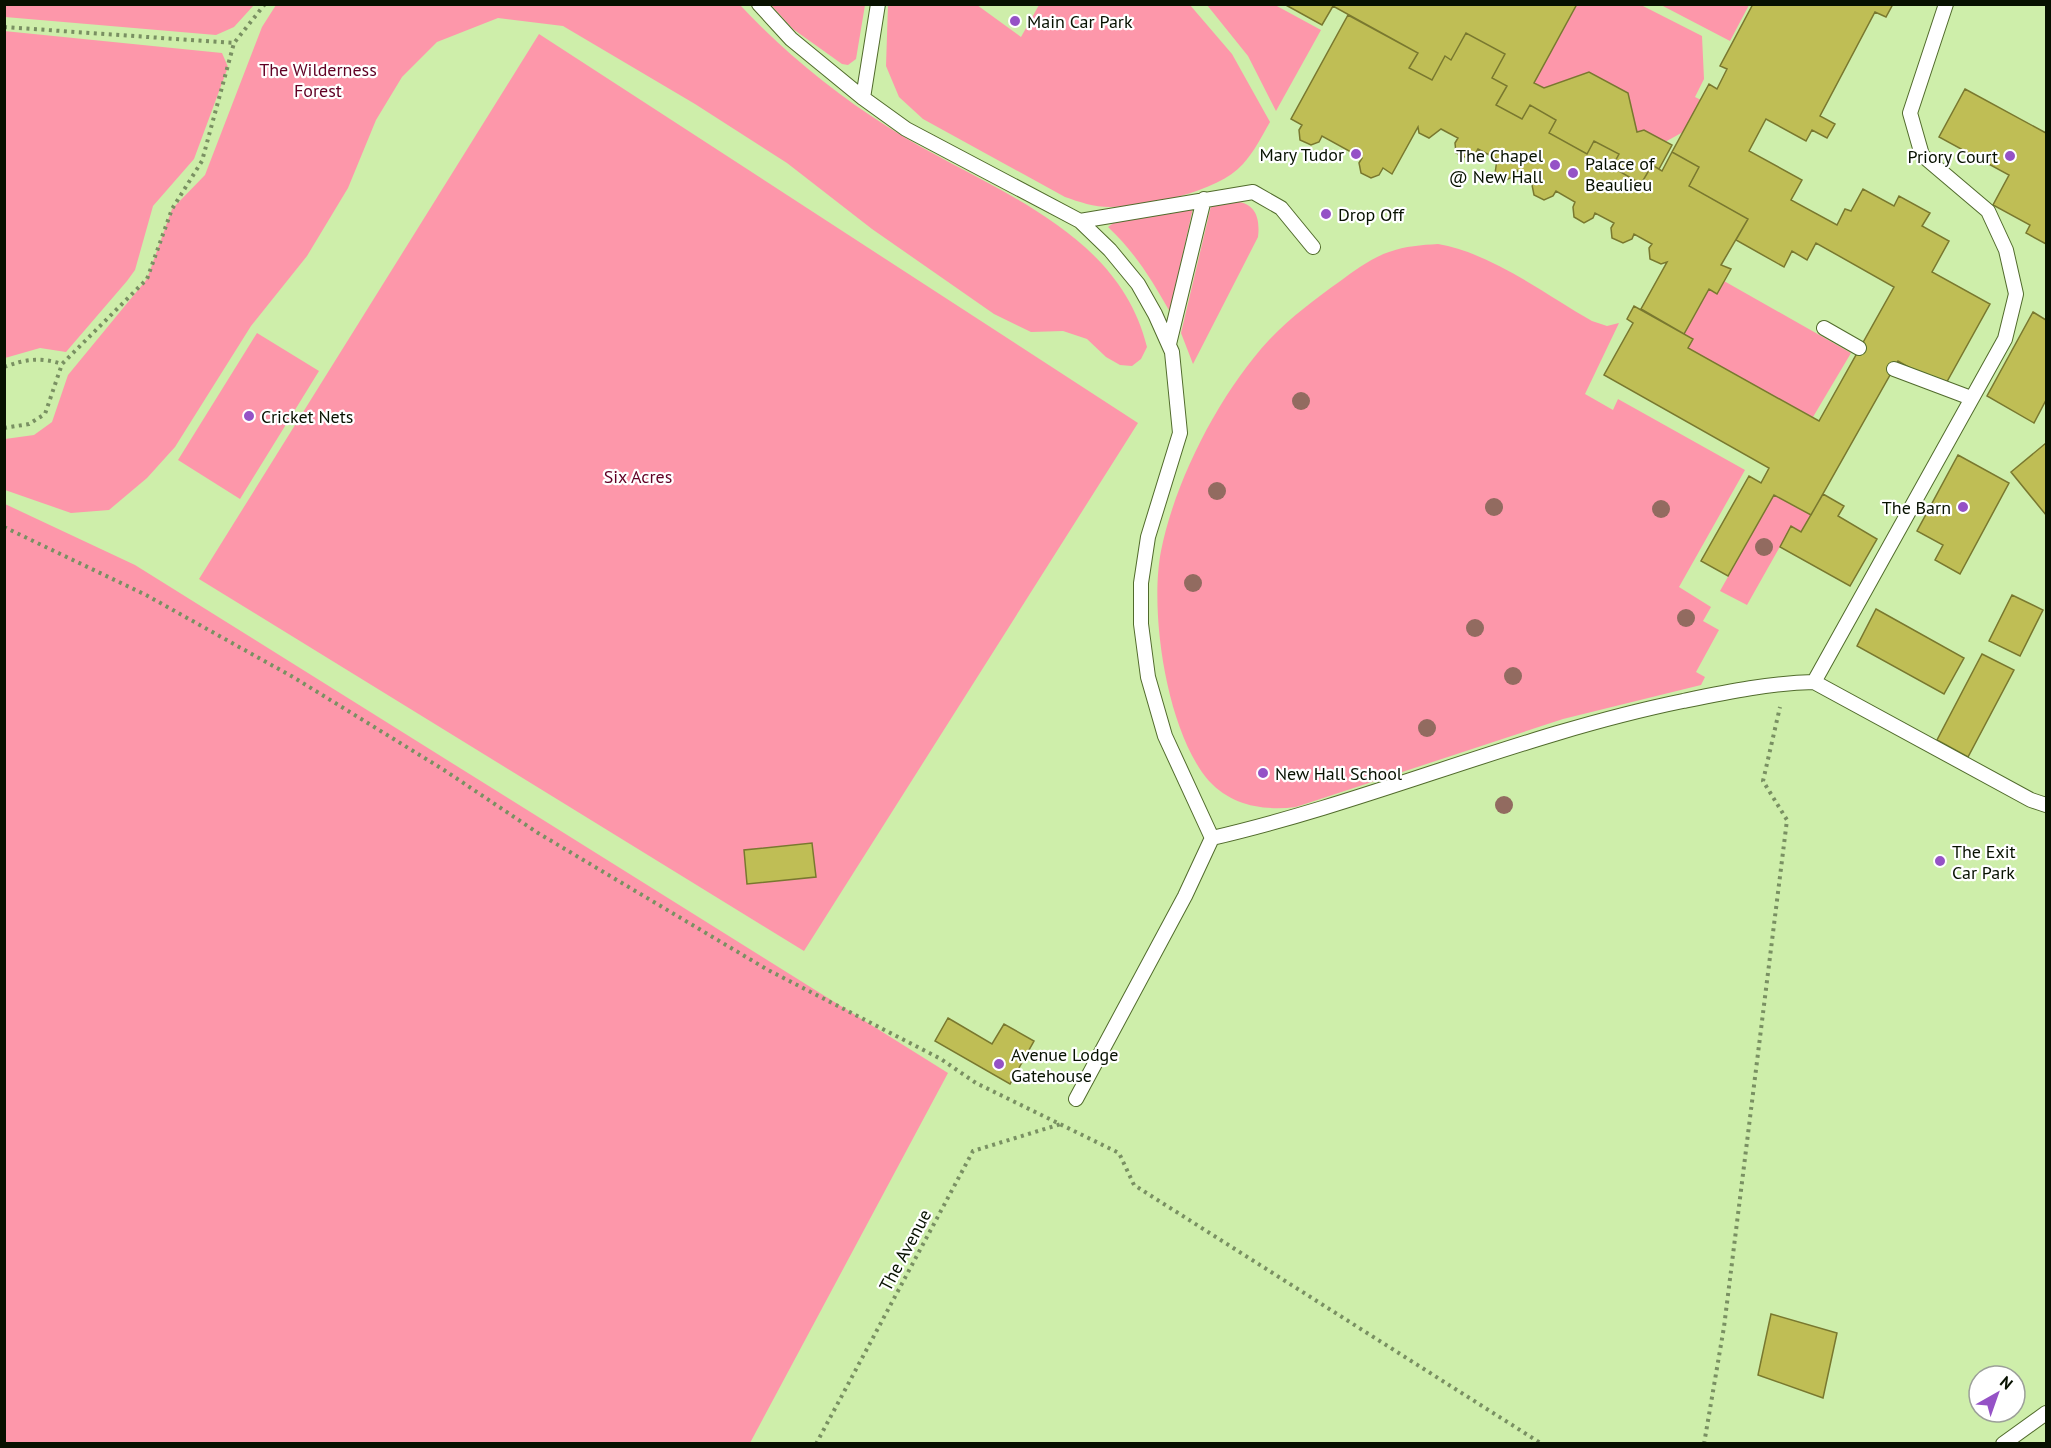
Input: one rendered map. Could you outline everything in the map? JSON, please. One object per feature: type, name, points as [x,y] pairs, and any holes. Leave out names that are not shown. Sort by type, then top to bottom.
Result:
[{"type":"lane","points":[[759,4],[791,39],[863,98],[934,146],[1016,185],[1080,221],[1110,250],[1138,284],[1169,344],[1176,383],[1180,433],[1148,537],[1141,583],[1141,624],[1149,677],[1165,736],[1212,838],[1185,896],[1076,1099]]},
{"type":"lane","points":[[863,98],[878,4]]},
{"type":"lane","points":[[1814,682],[2005,339],[2016,294],[2006,249],[1988,211],[1922,155],[1910,113],[1946,4]]},
{"type":"lane","points":[[1080,221],[1253,192],[1281,208],[1313,247]]},
{"type":"lane","points":[[1169,344],[1204,199]]},
{"type":"lane","points":[[1824,328],[1859,348]]},
{"type":"lane","points":[[1894,369],[1971,398]]},
{"type":"lane","points":[[1212,838],[1287,821],[1614,715],[1780,683],[1814,682],[2031,800],[2046,805]]},
{"type":"lane","points":[[2003,1443],[2046,1413]]},
{"type":"path","points":[[4,428],[29,424],[45,414],[62,364],[147,279],[171,208],[202,161],[234,43],[265,4]]},
{"type":"path","points":[[4,27],[234,43]]},
{"type":"path","points":[[4,367],[27,359],[44,358],[62,364]]},
{"type":"path","points":[[4,527],[146,595],[292,677],[444,770],[538,833],[757,964],[941,1059],[976,1083],[1119,1153],[1134,1185],[1542,1443]]},
{"type":"path","points":[[1704,1443],[1724,1327],[1787,820],[1763,781],[1781,702]]},
{"type":"path","name":"The Avenue","points":[[816,1443],[973,1151],[1062,1124]]},
{"type":"green space","name":"The Wilderness Forest","points":[[4,5],[254,5],[234,27],[216,35],[5,17]]},
{"type":"green space","name":"The Wilderness Forest","points":[[276,5],[740,5],[791,55],[868,114],[925,149],[1042,214],[1077,240],[1107,270],[1131,305],[1147,347],[1141,359],[1132,366],[1120,365],[1106,357],[1087,339],[1063,331],[1031,332],[994,314],[872,229],[787,163],[695,104],[563,26],[498,18],[437,42],[402,77],[376,120],[348,188],[307,256],[251,326],[175,447],[147,478],[109,510],[71,513],[5,490],[5,439],[34,435],[52,422],[68,375],[147,279],[172,209],[205,175],[262,27]]},
{"type":"green space","points":[[771,5],[865,5],[856,59],[848,65],[842,64],[793,29]]},
{"type":"green space","points":[[888,5],[977,5],[1021,37],[1039,5],[1190,5],[1232,54],[1270,122],[1243,164],[1216,183],[1181,196],[1143,204],[1110,207],[1081,202],[1065,197],[923,119],[899,97],[886,66]]},
{"type":"green space","points":[[1207,5],[1275,5],[1321,30],[1276,111],[1248,56]]},
{"type":"green space","points":[[1577,5],[1641,5],[1702,36],[1704,79],[1695,97],[1701,100],[1683,132],[1665,142],[1644,130],[1637,132],[1628,93],[1589,72],[1544,88],[1534,83]]},
{"type":"green space","points":[[1661,5],[1749,5],[1730,41]]},
{"type":"green space","name":"The Wilderness Forest","points":[[4,31],[222,53],[228,67],[194,159],[153,206],[135,270],[127,281],[66,352],[40,348],[5,358]]},
{"type":"green space","name":"Six Acres","points":[[539,34],[1138,423],[804,951],[199,579]]},
{"type":"green space","points":[[1239,202],[1250,206],[1256,215],[1258,237],[1193,364],[1181,333],[1211,206]]},
{"type":"green space","points":[[1193,208],[1170,312],[1142,266],[1108,227],[1116,221]]},
{"type":"green space","points":[[1438,244],[1478,256],[1498,265],[1592,321],[1607,326],[1619,323],[1585,394],[1613,410],[1618,399],[1745,470],[1679,587],[1711,607],[1703,621],[1719,630],[1696,672],[1705,677],[1701,685],[1563,719],[1296,807],[1261,807],[1238,801],[1209,781],[1194,760],[1182,734],[1165,671],[1160,638],[1158,577],[1161,551],[1177,496],[1188,467],[1217,411],[1251,361],[1277,332],[1321,295],[1376,258],[1401,248]]},
{"type":"green space","points":[[1724,281],[1851,353],[1813,417],[1688,348],[1693,339],[1684,334],[1709,289]]},
{"type":"green space","name":"Cricket Nets","points":[[257,333],[319,371],[240,499],[178,460]]},
{"type":"green space","points":[[1774,495],[1811,515],[1801,532],[1791,527],[1747,605],[1720,591]]},
{"type":"green space","points":[[5,504],[135,565],[948,1073],[750,1443],[5,1443]]},
{"type":"building","points":[[1284,4],[1577,4],[1534,83],[1544,88],[1589,72],[1628,93],[1637,132],[1644,130],[1672,145],[1659,169],[1652,165],[1641,184],[1612,167],[1619,154],[1594,141],[1587,154],[1549,133],[1556,120],[1530,105],[1522,119],[1496,105],[1507,86],[1492,78],[1505,54],[1466,33],[1451,60],[1445,56],[1432,80],[1409,68],[1418,53],[1333,6],[1322,25]]},
{"type":"building","points":[[1753,4],[1893,4],[1886,17],[1875,12],[1820,116],[1835,124],[1827,138],[1812,130],[1806,141],[1766,119],[1749,151],[1802,180],[1791,200],[1837,225],[1845,209],[1851,211],[1863,189],[1894,206],[1899,196],[1930,213],[1922,226],[1949,241],[1932,272],[1990,304],[1944,387],[1898,361],[1811,515],[1774,495],[1728,576],[1701,561],[1749,476],[1761,483],[1769,468],[1604,375],[1633,323],[1627,319],[1634,306],[1693,339],[1688,348],[1819,421],[1894,287],[1816,243],[1807,260],[1792,251],[1784,267],[1736,240],[1748,219],[1689,186],[1699,167],[1672,152],[1709,84],[1717,89],[1727,69],[1720,66]]},
{"type":"building","name":"Palace of Beaulieu","points":[[1348,15],[1418,53],[1409,68],[1432,80],[1445,56],[1451,60],[1466,33],[1505,54],[1492,78],[1507,86],[1496,105],[1522,119],[1530,105],[1556,120],[1549,133],[1587,154],[1594,141],[1619,154],[1612,167],[1641,184],[1652,165],[1662,171],[1672,152],[1699,167],[1689,186],[1748,219],[1721,265],[1731,269],[1717,294],[1709,289],[1684,334],[1641,309],[1667,262],[1661,264],[1650,259],[1649,248],[1652,244],[1634,234],[1632,239],[1623,243],[1612,238],[1611,228],[1614,223],[1595,213],[1593,218],[1584,223],[1574,217],[1575,202],[1556,191],[1553,196],[1544,200],[1534,195],[1532,185],[1535,180],[1517,170],[1515,176],[1506,180],[1495,174],[1497,159],[1478,149],[1475,154],[1467,158],[1456,153],[1455,143],[1458,138],[1441,129],[1429,138],[1419,133],[1418,127],[1392,174],[1383,168],[1379,175],[1371,178],[1361,173],[1359,163],[1362,158],[1322,136],[1319,142],[1311,145],[1300,140],[1299,130],[1302,125],[1291,119]]},
{"type":"building","name":"Priory Court","points":[[1965,89],[2046,133],[2046,244],[2026,233],[2030,225],[1993,205],[2009,175],[1939,137]]},
{"type":"building","points":[[2033,312],[2046,320],[2046,400],[2034,423],[1987,396]]},
{"type":"building","points":[[2046,443],[2046,515],[2011,472]]},
{"type":"building","name":"The Barn","points":[[1958,455],[2009,483],[1960,574],[1935,560],[1943,545],[1917,531]]},
{"type":"building","points":[[1823,494],[1844,506],[1838,516],[1877,539],[1850,586],[1780,547],[1791,526],[1801,532]]},
{"type":"building","points":[[2012,595],[2043,610],[2020,656],[1989,641]]},
{"type":"building","points":[[1876,609],[1964,658],[1944,694],[1857,646]]},
{"type":"building","points":[[1982,654],[2014,670],[1968,757],[1937,740]]},
{"type":"building","points":[[812,843],[816,877],[747,884],[744,850]]},
{"type":"building","name":"Avenue Lodge Gatehouse","points":[[948,1018],[992,1044],[1004,1024],[1034,1041],[1010,1084],[935,1041]]},
{"type":"building","points":[[1771,1314],[1837,1333],[1823,1398],[1758,1375]]},
{"type":"place","name":"Main Car Park","points":[[1015,21]]},
{"type":"place","name":"Mary Tudor","points":[[1356,154]]},
{"type":"place","name":"Priory Court","points":[[2010,156]]},
{"type":"place","name":"The Chapel @ New Hall","points":[[1555,165]]},
{"type":"place","name":"Palace of Beaulieu","points":[[1573,173]]},
{"type":"place","name":"Drop Off","points":[[1326,214]]},
{"type":"place","name":"Cricket Nets","points":[[249,416]]},
{"type":"place","name":"The Barn","points":[[1963,507]]},
{"type":"place","name":"New Hall School","points":[[1263,773]]},
{"type":"place","name":"The Exit Car Park","points":[[1940,861]]},
{"type":"place","name":"Avenue Lodge Gatehouse","points":[[999,1064]]}]
